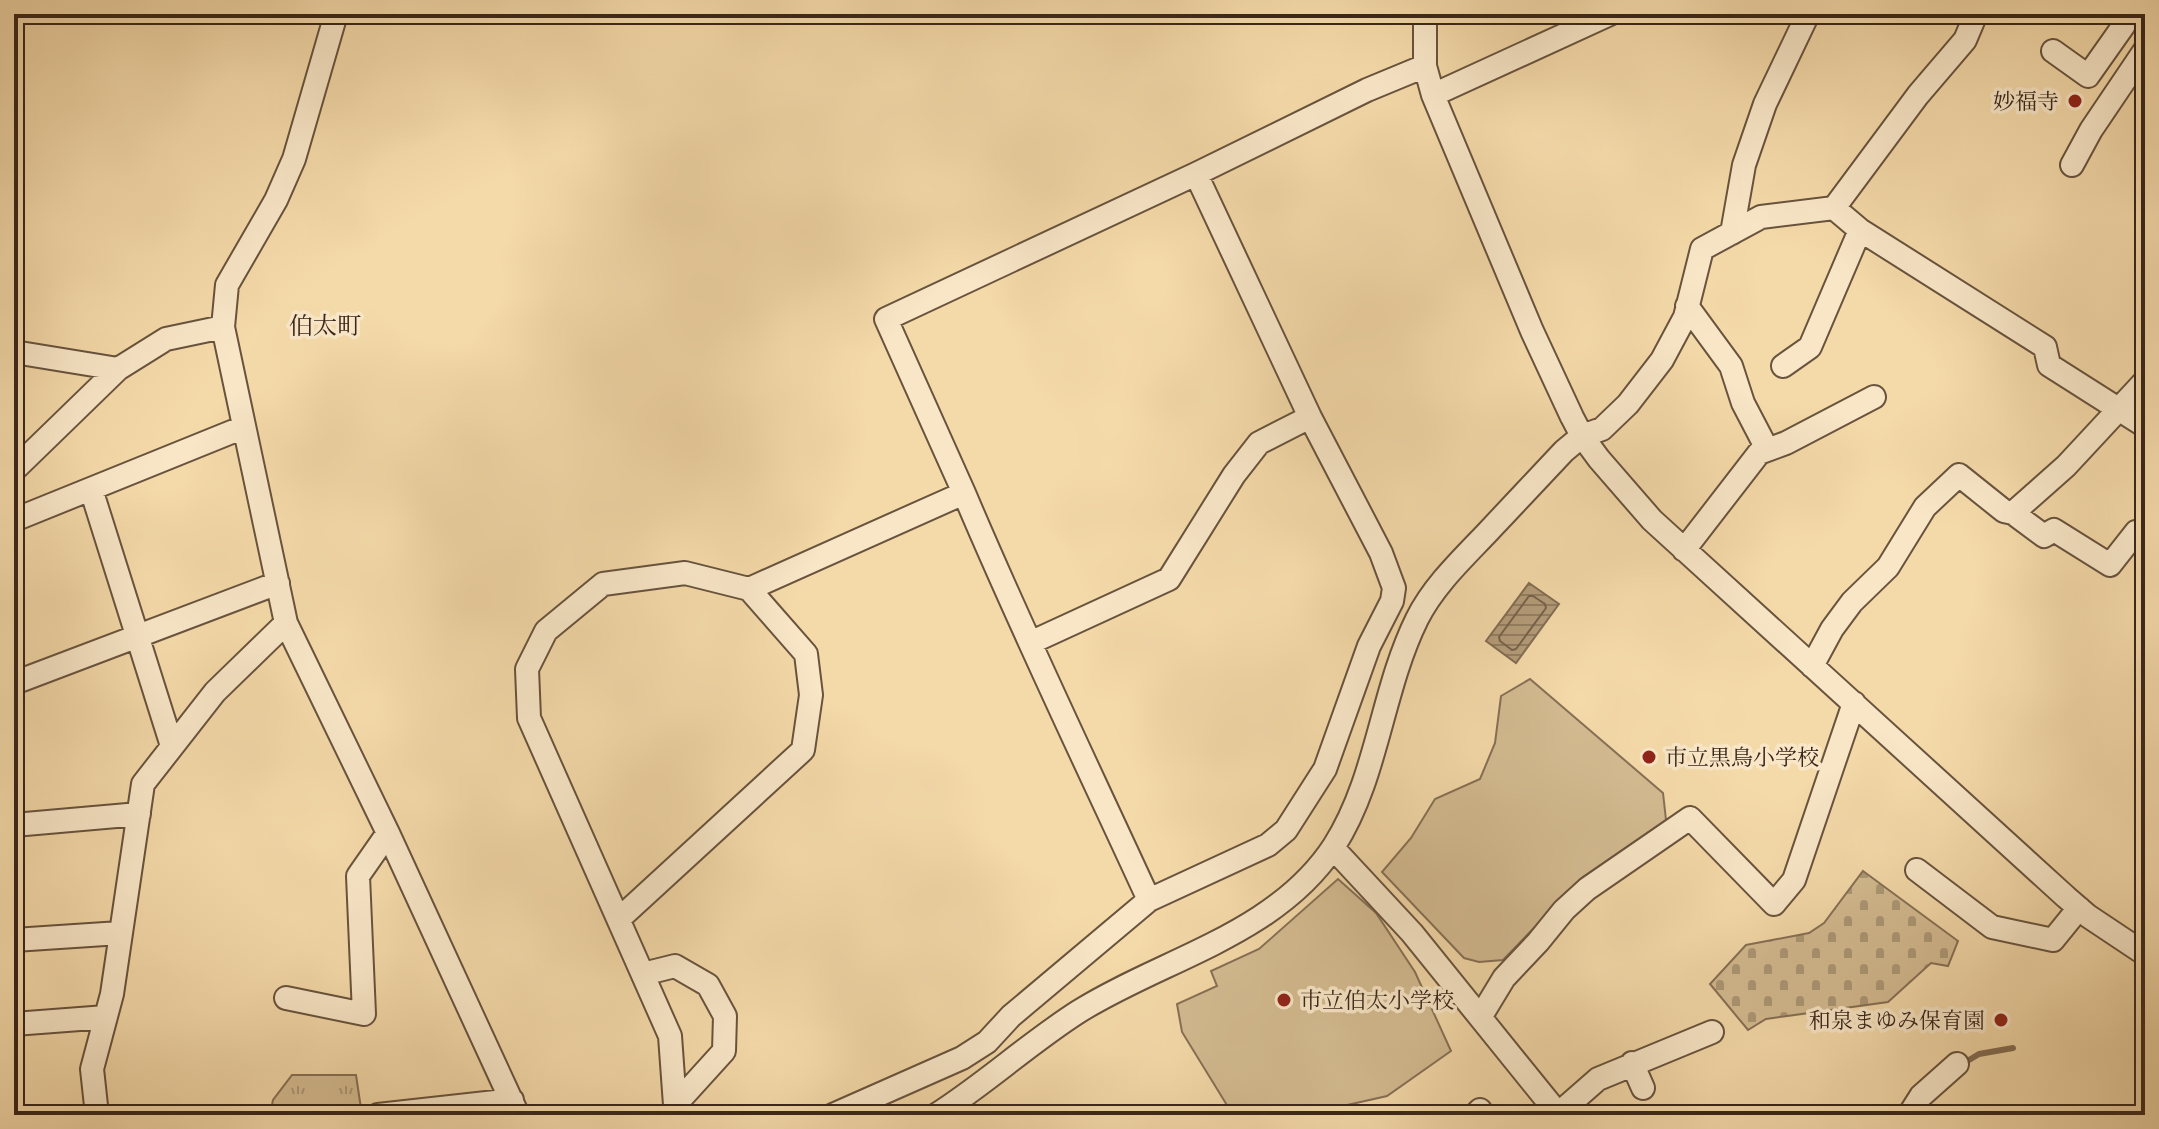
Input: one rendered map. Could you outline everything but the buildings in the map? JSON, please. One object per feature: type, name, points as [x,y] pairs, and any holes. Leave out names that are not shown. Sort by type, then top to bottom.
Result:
[{"type":"street","points":[[336,14],[294,159],[276,200],[227,285],[223,327],[286,623],[388,833],[515,1108],[378,1115]]},
{"type":"street","points":[[1425,14],[1425,66],[1433,95],[1532,331],[1582,436],[1636,503],[1684,550],[2079,908],[2145,954]]},
{"type":"street","points":[[1433,95],[1610,14]]},
{"type":"street","points":[[1732,233],[1744,165],[1765,104],[1808,14]]},
{"type":"street","points":[[936,1115],[1077,1013],[1139,978],[1260,918],[1294,891],[1333,848],[1362,788],[1405,650],[1416,621],[1430,597],[1542,474],[1582,436],[1602,429],[1628,404],[1662,360],[1685,317],[1702,249],[1761,217],[1834,208],[1918,95],[1965,40],[1976,14]]},
{"type":"street","points":[[2053,51],[2088,76],[2119,20],[2145,49],[2091,130],[2072,165]]},
{"type":"street","points":[[1149,900],[1032,642],[1003,587],[886,319],[1367,90],[1425,66]]},
{"type":"street","points":[[833,1115],[946,1066],[987,1042],[1011,1016],[1149,900],[1268,845],[1286,830],[1325,769],[1369,646],[1392,601],[1394,588],[1390,573],[1310,417],[1196,174]]},
{"type":"street","points":[[1834,208],[1860,230],[2045,347],[2049,365],[2145,426]]},
{"type":"street","points":[[1783,366],[1810,347],[1860,230]]},
{"type":"street","points":[[1687,306],[1731,366],[1743,403],[1767,449]]},
{"type":"street","points":[[14,470],[118,369],[166,339],[223,327]]},
{"type":"street","points":[[14,352],[118,369]]},
{"type":"street","points":[[2013,513],[2066,466],[2145,381]]},
{"type":"street","points":[[1684,550],[1759,453],[1834,428],[1874,397]]},
{"type":"street","points":[[1032,642],[1169,579],[1234,475],[1259,443],[1310,417]]},
{"type":"street","points":[[14,520],[244,427]]},
{"type":"street","points":[[1812,666],[1832,629],[1852,602],[1895,573],[1925,507],[1959,475],[2004,511],[2013,513],[2044,536],[2054,530],[2110,565],[2136,532],[2145,539]]},
{"type":"street","points":[[91,489],[172,746]]},
{"type":"street","points":[[749,589],[964,493]]},
{"type":"street","points":[[619,919],[803,750],[811,695],[806,654],[749,589],[685,573],[603,584],[546,631],[527,669],[529,718],[670,1036],[674,1110]]},
{"type":"street","points":[[14,683],[278,583]]},
{"type":"street","points":[[97,1115],[92,1069],[106,1017],[143,784],[215,692],[286,623]]},
{"type":"street","points":[[1481,1016],[1504,978],[1564,910],[1587,889],[1690,818],[1774,904],[1794,880],[1854,703]]},
{"type":"street","points":[[14,825],[139,814]]},
{"type":"street","points":[[286,998],[364,1014],[358,876],[388,833]]},
{"type":"street","points":[[1333,848],[1412,933],[1559,1115],[1598,1079],[1712,1032]]},
{"type":"street","points":[[1923,883],[1985,909],[1992,927],[2053,940],[2079,908]]},
{"type":"street","points":[[14,940],[120,933]]},
{"type":"street","points":[[643,974],[675,966],[708,985],[725,1016],[724,1051],[674,1110]]},
{"type":"street","points":[[14,1024],[106,1017]]},
{"type":"street","points":[[1632,1063],[1643,1088]]},
{"type":"street","points":[[1909,1115],[1921,1096],[1957,1064]]},
{"type":"green space","points":[[1530,679],[1663,793],[1666,820],[1583,877],[1503,960],[1479,962],[1464,958],[1382,872],[1411,838],[1435,799],[1480,779],[1495,743],[1501,696]]},
{"type":"green space","points":[[1863,871],[1958,941],[1948,966],[1931,963],[1888,1002],[1766,1019],[1748,1030],[1710,984],[1746,945],[1809,933],[1824,923]]},
{"type":"green space","name":"市立伯太小学校","points":[[1338,879],[1376,913],[1415,972],[1451,1051],[1387,1096],[1303,1115],[1233,1115],[1182,1032],[1177,1004],[1217,986],[1211,971],[1259,949]]},
{"type":"green space","points":[[292,1075],[356,1075],[362,1115],[270,1115],[273,1100]]},
{"type":"water","points":[[1529,583],[1559,604],[1516,663],[1486,641]]},
{"type":"waterway","points":[[1964,1063],[1979,1054],[2013,1048]]},
{"type":"place","name":"妙福寺","points":[[2075,101]]},
{"type":"place","name":"市立黒鳥小学校","points":[[1649,757]]},
{"type":"place","name":"市立伯太小学校","points":[[1284,1000]]},
{"type":"place","name":"和泉まゆみ保育園","points":[[2001,1020]]},
{"type":"district","name":"伯太町","points":[[325,326]]}]
